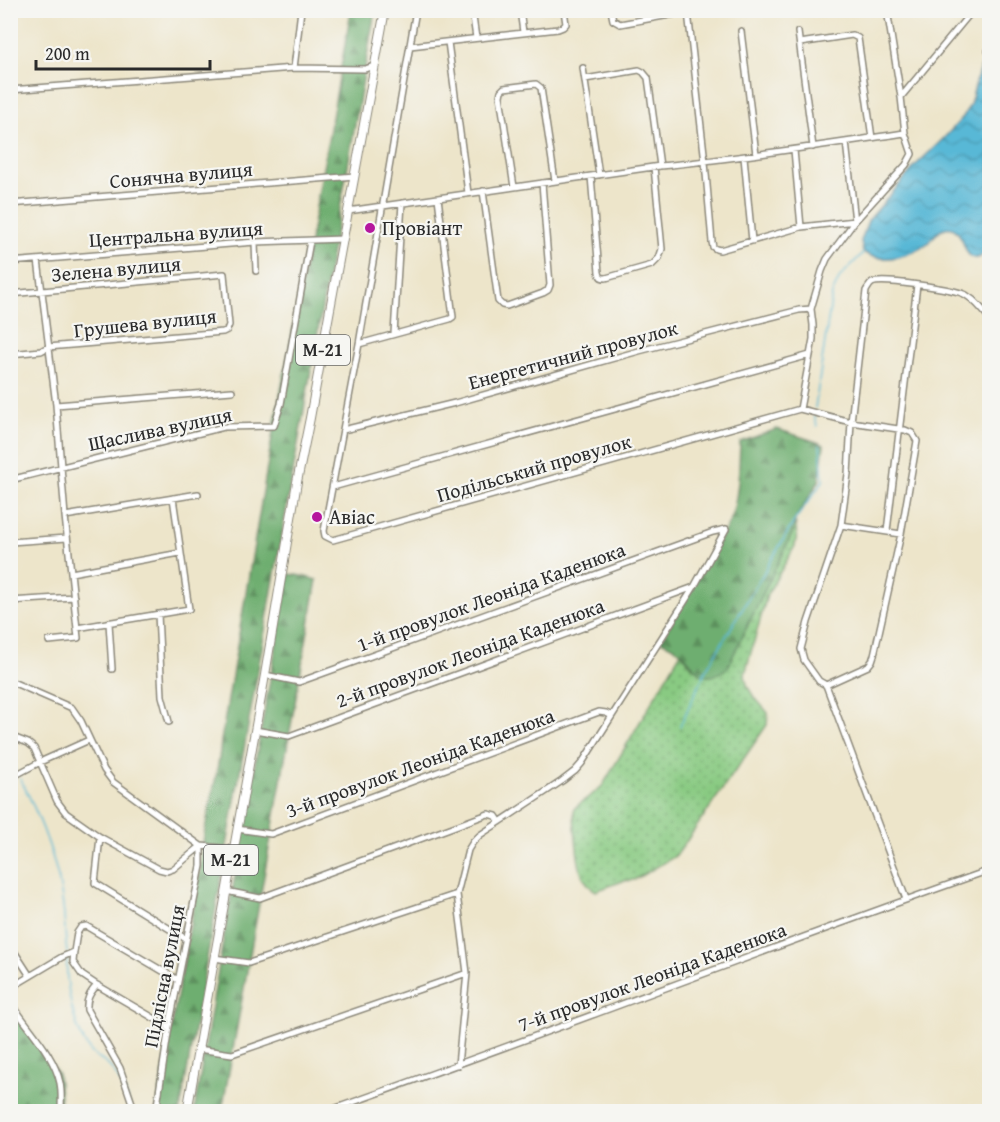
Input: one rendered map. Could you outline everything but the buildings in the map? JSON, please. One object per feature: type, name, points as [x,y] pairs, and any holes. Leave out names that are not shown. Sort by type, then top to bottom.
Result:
[{"type":"highway","name":"М-21","points":[[187,1112],[297,482],[385,10]]},
{"type":"street","points":[[294,68],[301,10]]},
{"type":"street","name":"Подільський провулок","points":[[416,10],[359,344],[324,531],[327,538],[333,540],[800,409]]},
{"type":"street","points":[[472,10],[476,38]]},
{"type":"street","points":[[520,10],[524,32]]},
{"type":"street","points":[[410,46],[558,29],[566,24],[564,10]]},
{"type":"street","points":[[611,10],[613,20],[620,24],[660,13],[697,10]]},
{"type":"street","points":[[826,685],[868,666],[872,661],[901,534],[917,441],[912,433],[900,428],[852,422],[800,409],[813,332],[811,309],[827,259],[855,221],[912,154],[905,133],[888,10]]},
{"type":"street","points":[[901,97],[973,10]]},
{"type":"street","points":[[688,12],[713,247],[720,249],[801,227],[855,221]]},
{"type":"street","points":[[741,31],[756,154]]},
{"type":"street","points":[[798,32],[813,147]]},
{"type":"street","points":[[800,43],[852,35],[858,38],[872,138]]},
{"type":"street","points":[[448,42],[468,193]]},
{"type":"street","points":[[10,90],[294,68],[364,69],[374,66]]},
{"type":"street","points":[[583,68],[599,175]]},
{"type":"street","points":[[585,78],[639,70],[644,72],[648,78],[662,249],[659,258],[652,265],[606,278],[600,276],[591,176]]},
{"type":"street","points":[[514,187],[500,96],[504,88],[536,84],[541,88],[555,181]]},
{"type":"street","points":[[348,211],[905,133]]},
{"type":"street","points":[[846,142],[855,221]]},
{"type":"street","points":[[794,150],[801,227]]},
{"type":"street","points":[[744,157],[752,241]]},
{"type":"street","name":"Сонячна вулиця","points":[[10,204],[355,176]]},
{"type":"street","points":[[483,191],[498,301],[507,306],[543,293],[550,285],[542,183]]},
{"type":"street","points":[[359,344],[450,320],[453,317],[438,198]]},
{"type":"street","points":[[394,334],[402,203]]},
{"type":"street","name":"Центральна вулиця","points":[[10,262],[255,242],[343,239]]},
{"type":"street","name":"Щаслива вулиця","points":[[10,480],[224,427],[274,426],[281,404],[310,241]]},
{"type":"street","points":[[255,242],[256,271]]},
{"type":"street","points":[[38,260],[56,405],[64,516],[78,638],[50,641]]},
{"type":"street","name":"Зелена вулиця","points":[[10,294],[224,274]]},
{"type":"street","name":"Грушева вулиця","points":[[10,354],[41,351],[48,347],[223,332],[229,325],[224,274]]},
{"type":"street","points":[[906,899],[826,685],[819,681],[809,667],[803,658],[801,649],[841,525],[866,291],[876,282],[947,289],[973,300],[990,319]]},
{"type":"street","points":[[888,531],[917,285]]},
{"type":"street","name":"Енергетичний провулок","points":[[343,430],[455,403],[650,348],[799,310],[811,309]]},
{"type":"street","name":"Подільський провулок","points":[[333,487],[810,355]]},
{"type":"street","points":[[56,405],[232,391]]},
{"type":"street","points":[[64,516],[198,494]]},
{"type":"street","points":[[77,628],[189,609],[173,498]]},
{"type":"street","points":[[841,525],[901,534]]},
{"type":"street","name":"1-й провулок Леоніда Каденюка","points":[[265,675],[299,682],[589,576],[713,532],[726,530],[694,587]]},
{"type":"street","points":[[10,542],[68,538]]},
{"type":"street","points":[[71,573],[180,553]]},
{"type":"street","points":[[458,1065],[467,973],[457,894],[470,846],[480,835],[575,771],[582,763],[694,587]]},
{"type":"street","name":"2-й провулок Леоніда Каденюка","points":[[255,730],[289,736],[694,587]]},
{"type":"street","points":[[10,601],[74,597]]},
{"type":"street","points":[[158,614],[162,696],[169,722]]},
{"type":"street","points":[[109,622],[112,669]]},
{"type":"street","points":[[10,681],[72,708],[81,721],[104,770],[113,782],[201,846],[233,849]]},
{"type":"street","name":"3-й провулок Леоніда Каденюка","points":[[237,829],[271,834],[599,712],[612,716]]},
{"type":"street","points":[[10,736],[34,748],[61,808],[71,818],[100,837],[159,870],[167,872],[201,846]]},
{"type":"street","points":[[10,778],[89,740]]},
{"type":"street","points":[[226,891],[260,898],[488,814],[496,816],[500,822]]},
{"type":"street","points":[[100,837],[95,883],[186,939]]},
{"type":"street","name":"Підлісна вулиця","points":[[156,1112],[169,1027],[201,866],[201,846]]},
{"type":"street","name":"7-й провулок Леоніда Каденюка","points":[[325,1112],[990,870]]},
{"type":"street","points":[[214,958],[249,963],[457,894]]},
{"type":"street","points":[[169,1027],[82,975],[73,962],[81,927],[86,926],[178,980]]},
{"type":"street","points":[[10,945],[30,976]]},
{"type":"street","points":[[10,988],[74,952]]},
{"type":"street","points":[[198,1049],[232,1054],[467,973]]},
{"type":"street","points":[[97,985],[89,993],[87,1010],[120,1068],[135,1112]]},
{"type":"street","points":[[10,1001],[49,1057],[58,1074],[62,1097],[61,1112]]},
{"type":"street","points":[[10,1013],[19,1014]]},
{"type":"green space","points":[[351,11],[375,11],[180,1111],[156,1112],[201,866],[204,835],[217,772],[274,426]]},
{"type":"green space","points":[[777,429],[824,445],[819,481],[795,520],[792,534],[727,668],[719,674],[706,676],[701,674],[680,651],[661,641],[730,521],[737,492],[740,442]]},
{"type":"green space","points":[[795,520],[797,534],[795,546],[767,595],[745,674],[750,691],[768,713],[767,725],[674,857],[634,880],[623,881],[596,891],[590,887],[580,868],[574,809],[603,785],[681,652],[692,667],[784,550],[792,534]]},
{"type":"green space","points":[[289,574],[317,580],[222,1111],[194,1112],[220,959]]},
{"type":"green space","points":[[10,1001],[58,1074],[61,1111],[11,1111]]},
{"type":"water","points":[[989,60],[990,218],[985,236],[984,253],[980,257],[970,256],[961,237],[952,228],[945,228],[938,232],[928,243],[905,255],[879,258],[863,252],[861,241],[868,221],[916,165],[963,117],[970,105],[979,71],[984,62]]},
{"type":"waterway","points":[[985,251],[990,258]]},
{"type":"waterway","points":[[815,408],[832,294],[840,277],[863,253]]},
{"type":"waterway","points":[[814,416],[817,426]]},
{"type":"waterway","points":[[680,726],[706,670],[795,520],[823,481],[820,445]]},
{"type":"waterway","points":[[10,772],[15,770]]},
{"type":"waterway","points":[[20,778],[42,825],[53,857],[61,889],[67,953]]},
{"type":"waterway","points":[[67,958],[69,995],[76,1023],[87,1046],[117,1076],[131,1112]]},
{"type":"place","name":"Провіант","points":[[370,228]]},
{"type":"place","name":"Авіас","points":[[317,517]]}]
